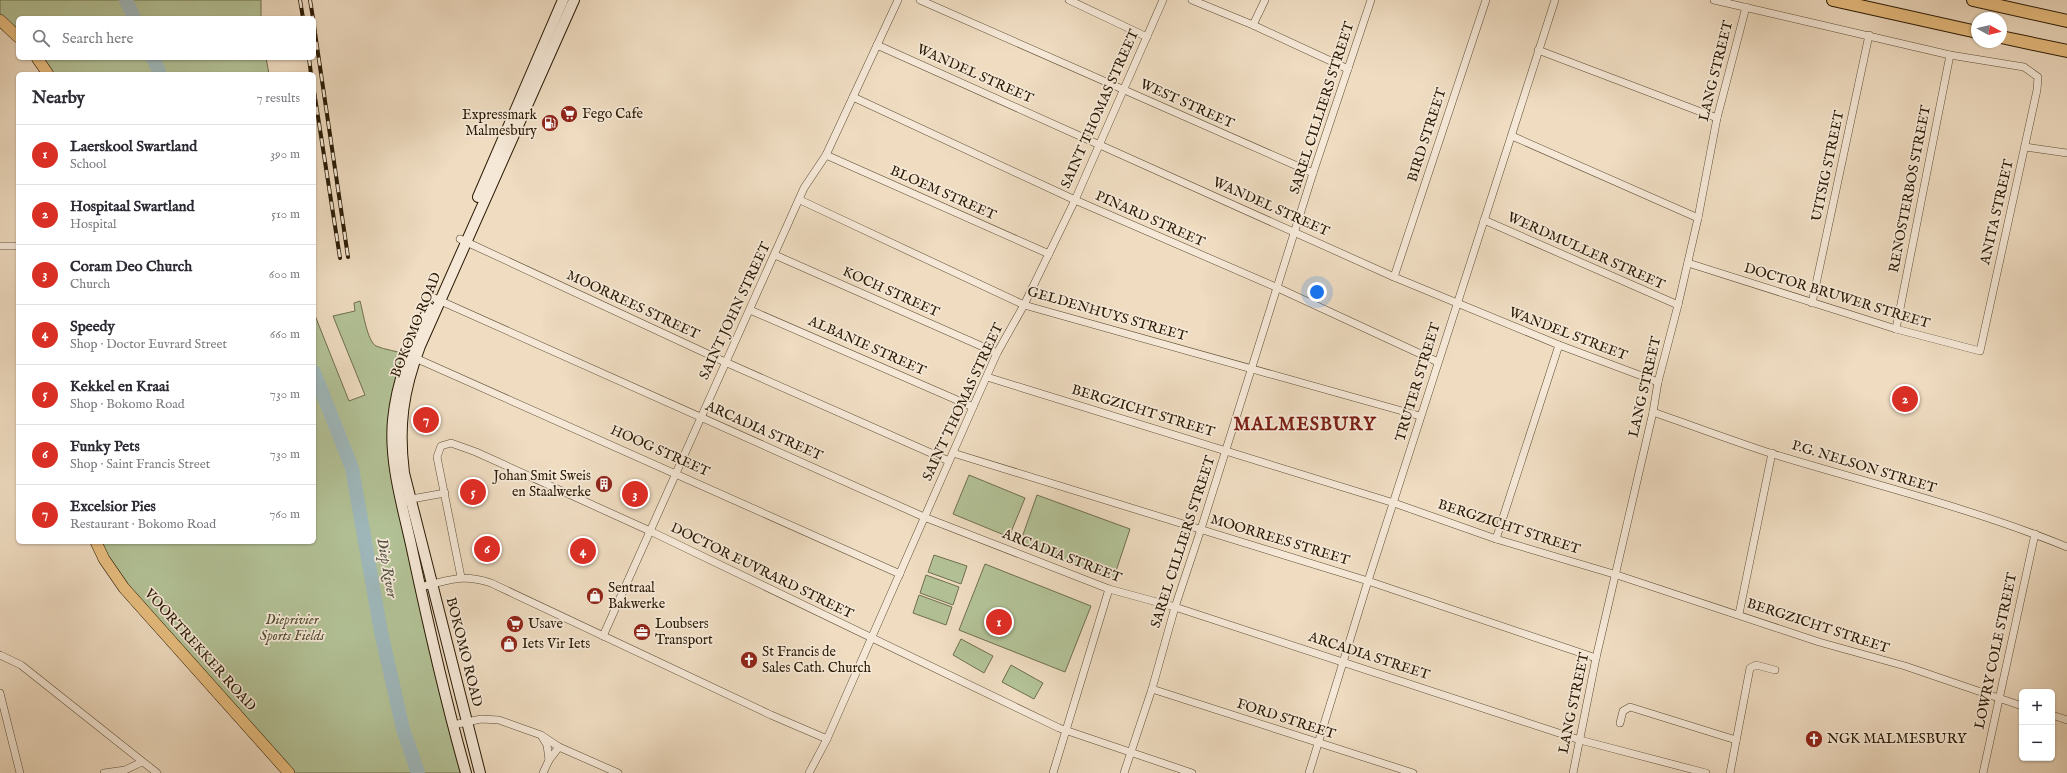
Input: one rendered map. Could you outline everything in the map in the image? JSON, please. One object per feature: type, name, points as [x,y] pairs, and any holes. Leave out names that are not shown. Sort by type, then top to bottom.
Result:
[{"type":"highway","points":[[1833,0],[1971,31]]},
{"type":"highway","points":[[1973,0],[2067,22]]},
{"type":"highway","points":[[2007,38],[2067,51]]},
{"type":"main road","name":"BOKOMO ROAD","points":[[463,240],[563,0]]},
{"type":"main road","name":"BOKOMO ROAD","points":[[466,773],[420,587],[406,500],[401,425],[404,394],[411,357],[463,240],[574,0]]},
{"type":"main road","points":[[0,20],[16,35]]},
{"type":"main road","points":[[38,60],[47,72]]},
{"type":"main road","name":"BOKOMO ROAD","points":[[406,500],[432,584],[480,773]]},
{"type":"main road","name":"VOORTREKKER ROAD","points":[[97,544],[104,559],[124,588],[290,773]]},
{"type":"street","name":"SAINT JOHN STREET","points":[[603,636],[677,473],[725,362],[800,200],[804,188],[826,155],[898,0]]},
{"type":"street","name":"WEST STREET","points":[[920,0],[1313,173]]},
{"type":"street","points":[[1069,0],[1147,37]]},
{"type":"street","name":"SAINT THOMAS STREET","points":[[809,773],[827,739],[997,353],[1024,305],[1075,200],[1163,0]]},
{"type":"street","points":[[1192,0],[1253,25],[1348,69]]},
{"type":"street","points":[[1253,25],[1265,0]]},
{"type":"street","name":"SAREL CILLIERS STREET","points":[[1124,773],[1152,689],[1175,607],[1296,232],[1313,173],[1371,0]]},
{"type":"street","name":"BIRD STREET","points":[[1394,277],[1486,0]]},
{"type":"street","name":"TRUTER STREET","points":[[1309,773],[1420,416],[1555,0]]},
{"type":"street","points":[[1714,0],[1950,55]]},
{"type":"street","name":"LANG STREET","points":[[1573,773],[1596,658],[1617,575],[1653,412],[1658,382],[1698,218],[1717,118],[1746,7]]},
{"type":"street","name":"UITSIG STREET","points":[[1812,303],[1869,35]]},
{"type":"street","name":"WANDEL STREET","points":[[877,45],[1456,304],[1559,346],[1658,382]]},
{"type":"street","points":[[1538,50],[1717,118]]},
{"type":"street","name":"ANITA STREET","points":[[1950,55],[2024,67],[2038,77],[2037,90],[2025,147],[1980,351]]},
{"type":"street","name":"RENOSTERBOS STREET","points":[[1896,329],[1950,55]]},
{"type":"street","name":"PINARD STREET","points":[[853,97],[1075,200],[1278,288],[1438,362]]},
{"type":"street","points":[[1512,136],[1698,218]]},
{"type":"street","points":[[2025,147],[2067,153]]},
{"type":"street","name":"BLOEM STREET","points":[[826,155],[1049,254]]},
{"type":"street","name":"GELDENHUYS STREET","points":[[800,200],[1024,305],[1420,416]]},
{"type":"street","name":"WERDMULLER STREET","points":[[1484,220],[1678,305]]},
{"type":"street","name":"MOORREES STREET","points":[[463,240],[725,362],[949,461]]},
{"type":"street","points":[[0,246],[16,246]]},
{"type":"street","name":"KOCH STREET","points":[[775,255],[997,353]]},
{"type":"street","name":"DOCTOR BRUWER STREET","points":[[1688,263],[1896,329],[1980,351]]},
{"type":"street","name":"ARCADIA STREET","points":[[437,299],[924,517],[1109,589],[1175,607],[1580,740],[1706,773]]},
{"type":"street","name":"ALBANIE STREET","points":[[750,310],[973,407]]},
{"type":"street","points":[[1496,539],[1559,346]]},
{"type":"street","name":"HOOG STREET","points":[[411,357],[677,473],[900,574]]},
{"type":"street","name":"BERGZICHT STREET","points":[[987,377],[1394,503],[1496,539],[1617,575],[1819,642],[1905,666],[2019,705]]},
{"type":"street","name":"P.G. NELSON STREET","points":[[1653,412],[1772,453],[2035,534],[2067,547]]},
{"type":"street","name":"BOKOMO ROAD","points":[[445,444],[439,450],[437,457],[461,577]]},
{"type":"street","name":"DOCTOR EUVRARD STREET","points":[[445,444],[458,444],[650,531],[1066,730],[1192,773]]},
{"type":"street","name":"MOORREES STREET","points":[[953,453],[1368,581],[1596,658]]},
{"type":"street","points":[[1738,614],[1772,453]]},
{"type":"street","points":[[406,500],[445,492]]},
{"type":"street","name":"LOWRY COLE STREET","points":[[1983,773],[2035,534]]},
{"type":"street","points":[[420,587],[461,577],[476,578],[491,583],[771,715],[827,739]]},
{"type":"street","points":[[1053,773],[1109,589]]},
{"type":"street","points":[[0,655],[21,665],[157,773]]},
{"type":"street","points":[[1730,773],[1750,668],[1756,665],[1775,670]]},
{"type":"street","name":"FORD STREET","points":[[1152,689],[1318,744],[1413,773]]},
{"type":"street","points":[[0,693],[20,773]]},
{"type":"street","points":[[1620,723],[1623,711],[1630,708],[1736,740]]},
{"type":"street","points":[[2055,716],[2067,720]]},
{"type":"street","points":[[453,725],[488,718],[499,720],[541,735],[559,747],[618,773]]},
{"type":"street","points":[[541,735],[547,745],[549,760]]},
{"type":"street","points":[[543,773],[549,760],[559,747]]},
{"type":"street","points":[[104,773],[125,770],[142,762]]},
{"type":"green space","points":[[0,0],[261,0],[261,16],[16,16],[16,35],[0,20]]},
{"type":"green space","points":[[38,60],[266,60],[269,72],[47,72]]},
{"type":"green space","name":"Dieprivier Sports Fields","points":[[360,301],[370,338],[376,346],[407,355],[392,437],[466,773],[289,773],[136,600],[97,544],[316,544],[316,318],[349,401],[365,395],[333,316],[355,311],[354,303]]},
{"type":"green space","points":[[969,475],[1025,498],[1009,537],[953,514]]},
{"type":"green space","points":[[1037,495],[1130,529],[1113,580],[1020,543]]},
{"type":"green space","points":[[934,555],[967,566],[961,584],[928,572]]},
{"type":"green space","points":[[985,564],[1091,606],[1065,672],[959,630]]},
{"type":"green space","points":[[926,575],[959,587],[953,605],[920,593]]},
{"type":"green space","points":[[919,595],[952,607],[946,625],[913,613]]},
{"type":"green space","points":[[961,639],[993,656],[984,673],[953,655]]},
{"type":"green space","points":[[1011,665],[1043,683],[1034,699],[1002,682]]},
{"type":"waterway","name":"Diep River","points":[[126,0],[133,16]]},
{"type":"waterway","name":"Diep River","points":[[154,60],[159,72]]},
{"type":"waterway","name":"Diep River","points":[[316,377],[352,468],[381,632],[403,729],[418,773]]},
{"type":"railway","points":[[300,0],[303,16]]},
{"type":"railway","points":[[310,0],[313,16]]},
{"type":"railway","points":[[316,40],[348,257]]},
{"type":"railway","points":[[309,60],[311,72]]},
{"type":"railway","points":[[316,104],[340,258]]},
{"type":"place","name":"Fego Cafe","points":[[569,114]]},
{"type":"place","name":"Expressmark Malmesbury","points":[[550,123]]},
{"type":"place","name":"Hospitaal Swartland","points":[[1905,399]]},
{"type":"place","name":"Excelsior Pies","points":[[426,420]]},
{"type":"place","name":"Johan Smit Sweis en Staalwerke","points":[[604,484]]},
{"type":"place","name":"Kekkel en Kraai","points":[[473,492]]},
{"type":"place","name":"Coram Deo Church","points":[[635,494]]},
{"type":"place","name":"Funky Pets","points":[[487,549]]},
{"type":"place","name":"Speedy","points":[[583,551]]},
{"type":"place","name":"Sentraal Bakwerke","points":[[595,596]]},
{"type":"place","name":"Laerskool Swartland","points":[[999,622]]},
{"type":"place","name":"Usave","points":[[515,624]]},
{"type":"place","name":"Loubsers Transport","points":[[642,632]]},
{"type":"place","name":"Iets Vir Iets","points":[[509,644]]},
{"type":"place","name":"St Francis de Sales Cath. Church","points":[[749,660]]},
{"type":"place","name":"NGK MALMESBURY","points":[[1814,739]]},
{"type":"district","name":"MALMESBURY","points":[[1305,425]]}]
